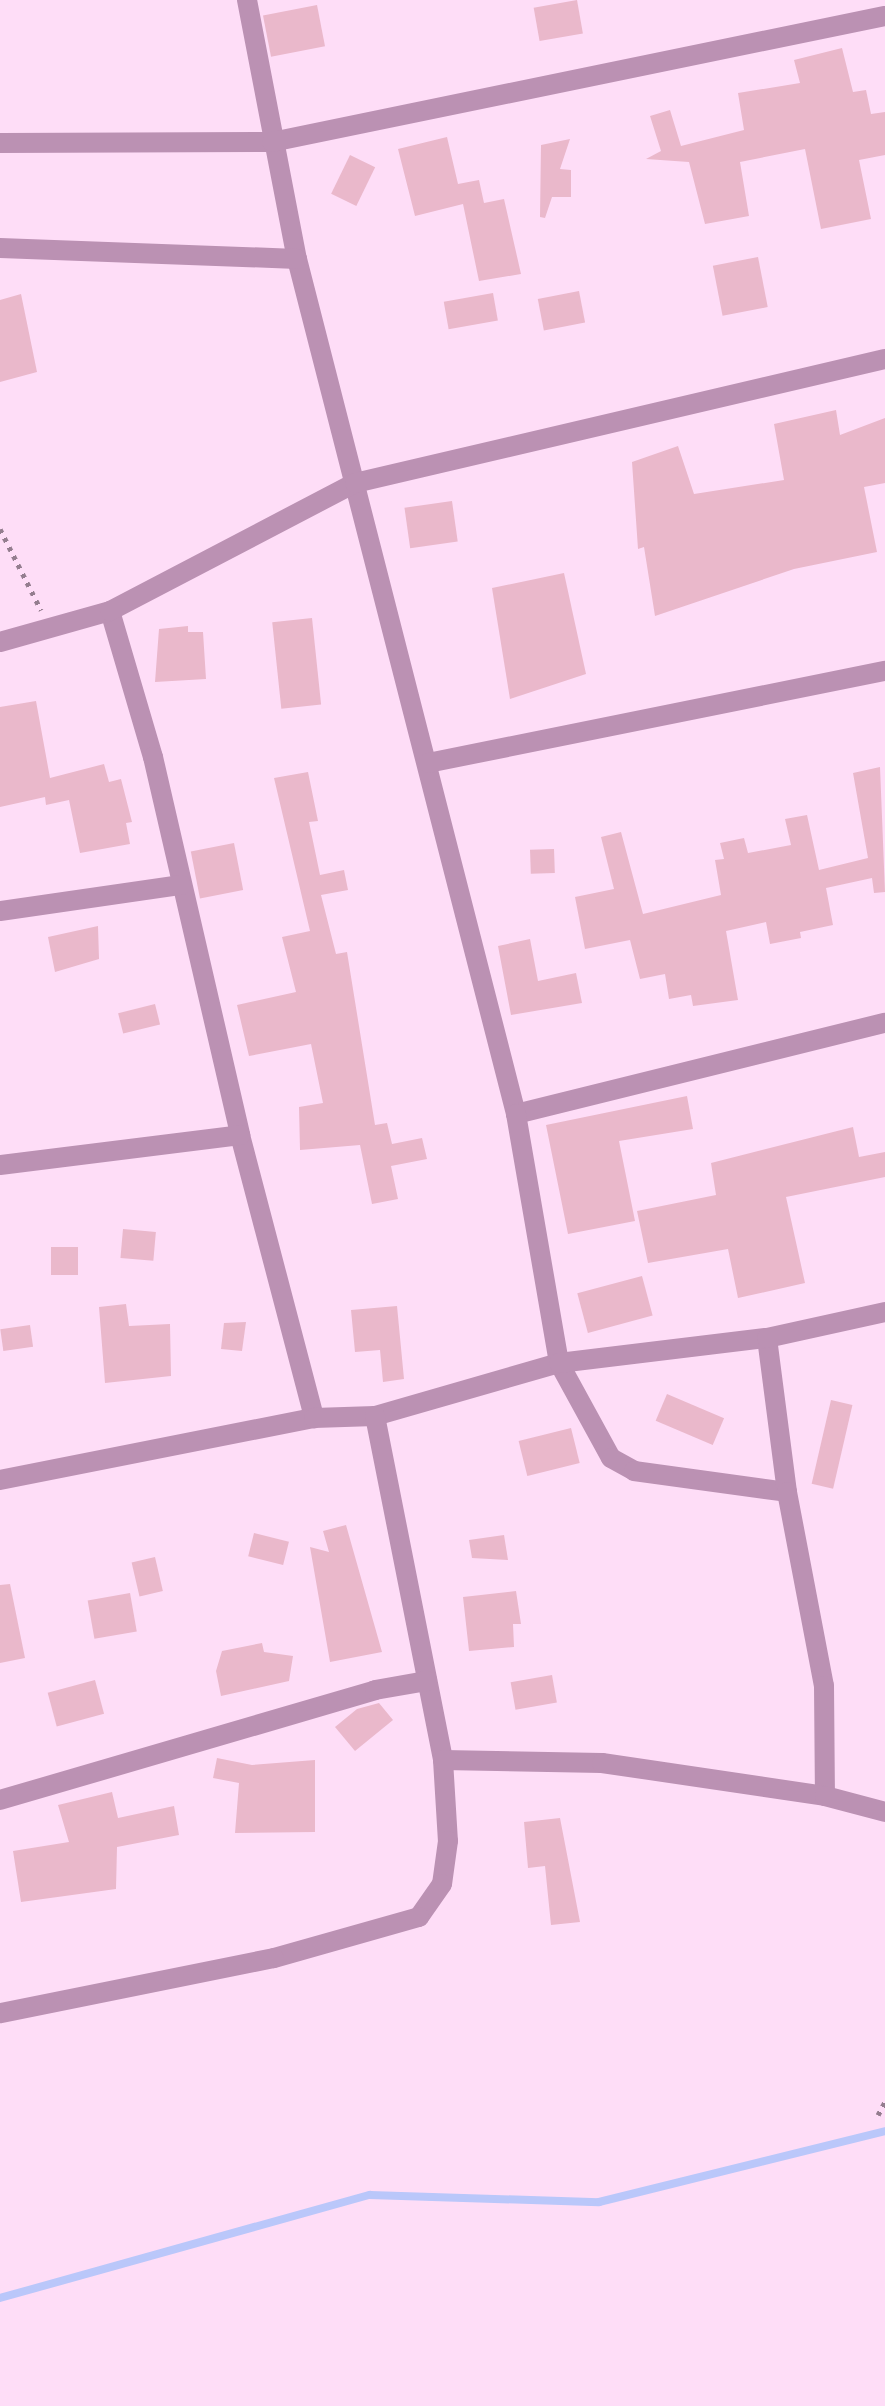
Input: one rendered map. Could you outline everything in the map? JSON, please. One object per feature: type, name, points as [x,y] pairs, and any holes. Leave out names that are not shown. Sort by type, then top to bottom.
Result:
[{"type":"street","points":[[247,0],[297,259],[516,1114],[559,1363],[611,1458],[634,1471],[787,1492]]},
{"type":"street","points":[[0,143],[272,142],[885,16]]},
{"type":"street","points":[[0,248],[297,259]]},
{"type":"street","points":[[0,642],[52,632],[110,611],[355,483],[885,359]]},
{"type":"street","points":[[110,611],[153,757],[240,1135],[314,1418]]},
{"type":"street","points":[[428,763],[885,671]]},
{"type":"street","points":[[0,911],[181,885]]},
{"type":"street","points":[[516,1114],[885,1023]]},
{"type":"street","points":[[0,1165],[240,1135]]},
{"type":"street","points":[[0,1480],[314,1418],[375,1416],[559,1363],[767,1338],[885,1312]]},
{"type":"street","points":[[767,1338],[787,1492],[824,1686],[825,1796]]},
{"type":"street","points":[[0,2013],[274,1958],[419,1917],[442,1884],[448,1841],[443,1760],[375,1416]]},
{"type":"street","points":[[0,1800],[375,1690],[427,1681]]},
{"type":"street","points":[[443,1760],[602,1763],[825,1796],[885,1812]]},
{"type":"path","points":[[0,529],[52,632]]},
{"type":"path","points":[[878,2115],[885,2102]]},
{"type":"building","points":[[577,0],[583,33],[540,41],[534,8]]},
{"type":"building","points":[[317,5],[325,46],[271,57],[263,15]]},
{"type":"building","points":[[842,48],[853,92],[866,90],[871,114],[885,112],[885,155],[859,160],[871,219],[821,229],[805,149],[740,162],[749,216],[705,224],[689,162],[646,159],[661,151],[650,116],[670,110],[681,146],[744,130],[738,93],[800,83],[794,60]]},
{"type":"building","points":[[447,137],[458,184],[479,180],[484,203],[504,199],[521,274],[479,281],[463,204],[415,216],[398,149]]},
{"type":"building","points":[[570,139],[560,169],[571,170],[571,197],[552,197],[545,218],[540,217],[541,145]]},
{"type":"building","points":[[350,155],[375,167],[356,206],[331,194]]},
{"type":"building","points":[[758,257],[768,307],[723,316],[713,266]]},
{"type":"building","points":[[579,291],[585,322],[544,330],[538,299]]},
{"type":"building","points":[[493,293],[498,321],[449,329],[444,302]]},
{"type":"building","points":[[21,294],[37,372],[0,382],[0,300]]},
{"type":"building","points":[[836,410],[840,435],[885,418],[885,483],[864,487],[877,552],[794,569],[655,616],[644,547],[638,549],[632,462],[678,446],[694,494],[784,480],[774,424]]},
{"type":"building","points":[[452,501],[458,542],[410,548],[404,508]]},
{"type":"building","points":[[564,573],[586,674],[510,699],[492,588]]},
{"type":"building","points":[[312,618],[321,705],[281,709],[272,622]]},
{"type":"building","points":[[188,626],[188,632],[203,632],[206,679],[155,682],[159,629]]},
{"type":"building","points":[[36,701],[50,778],[104,764],[109,782],[121,779],[132,822],[126,823],[130,844],[80,853],[69,800],[46,805],[45,797],[0,807],[0,707]]},
{"type":"building","points":[[880,767],[885,892],[874,893],[872,878],[826,888],[833,925],[800,932],[801,938],[770,944],[766,922],[726,931],[738,1000],[693,1006],[691,995],[669,999],[665,974],[640,979],[630,940],[585,949],[575,897],[614,889],[601,837],[621,832],[643,914],[721,895],[715,860],[724,859],[720,843],[744,838],[748,853],[791,845],[785,819],[807,815],[819,870],[868,858],[853,773]]},
{"type":"building","points":[[308,772],[318,821],[309,822],[320,875],[344,870],[348,890],[321,895],[336,954],[347,952],[375,1125],[387,1123],[392,1144],[422,1138],[427,1159],[391,1166],[398,1199],[372,1204],[360,1145],[300,1150],[299,1107],[323,1103],[311,1044],[249,1056],[237,1005],[296,992],[282,937],[310,931],[274,778]]},
{"type":"building","points":[[234,843],[243,890],[200,899],[191,851]]},
{"type":"building","points":[[554,849],[555,873],[531,874],[530,850]]},
{"type":"building","points":[[98,926],[99,959],[55,972],[48,937]]},
{"type":"building","points":[[530,939],[538,981],[576,973],[582,1003],[511,1015],[498,946]]},
{"type":"building","points":[[155,1004],[160,1024],[123,1034],[118,1013]]},
{"type":"building","points":[[687,1096],[693,1129],[619,1141],[635,1221],[568,1234],[546,1125]]},
{"type":"building","points":[[853,1127],[859,1157],[885,1152],[885,1177],[786,1197],[805,1283],[738,1298],[728,1249],[648,1263],[637,1211],[716,1195],[711,1163]]},
{"type":"building","points":[[123,1229],[156,1232],[153,1261],[120,1258]]},
{"type":"building","points":[[51,1247],[78,1247],[78,1275],[51,1275]]},
{"type":"building","points":[[642,1276],[653,1316],[588,1333],[577,1293]]},
{"type":"building","points":[[126,1304],[129,1326],[170,1324],[171,1376],[105,1383],[99,1307]]},
{"type":"building","points":[[397,1306],[404,1379],[383,1382],[380,1350],[355,1352],[351,1310]]},
{"type":"building","points":[[246,1322],[242,1351],[221,1349],[224,1323]]},
{"type":"building","points":[[30,1325],[33,1347],[3,1351],[0,1329]]},
{"type":"building","points":[[667,1394],[724,1418],[713,1445],[656,1421]]},
{"type":"building","points":[[831,1400],[852,1405],[833,1489],[812,1484]]},
{"type":"building","points":[[571,1428],[580,1463],[527,1476],[519,1441]]},
{"type":"building","points":[[346,1525],[382,1652],[330,1662],[310,1547],[329,1552],[323,1531]]},
{"type":"building","points":[[254,1533],[289,1542],[283,1565],[248,1556]]},
{"type":"building","points":[[504,1535],[508,1560],[472,1558],[469,1540]]},
{"type":"building","points":[[155,1557],[163,1591],[139,1597],[132,1562]]},
{"type":"building","points":[[10,1584],[25,1658],[0,1663],[0,1585]]},
{"type":"building","points":[[516,1591],[521,1624],[513,1624],[514,1647],[469,1651],[463,1597]]},
{"type":"building","points":[[130,1593],[137,1631],[94,1639],[88,1600]]},
{"type":"building","points":[[262,1643],[264,1652],[293,1656],[289,1681],[221,1696],[216,1671],[222,1651]]},
{"type":"building","points":[[552,1675],[557,1703],[516,1710],[511,1682]]},
{"type":"building","points":[[95,1680],[104,1714],[57,1726],[48,1693]]},
{"type":"building","points":[[379,1703],[393,1720],[355,1751],[335,1727],[357,1709]]},
{"type":"building","points":[[217,1758],[252,1765],[315,1760],[315,1832],[235,1833],[239,1783],[213,1778]]},
{"type":"building","points":[[112,1792],[118,1818],[174,1806],[179,1835],[117,1847],[116,1889],[21,1902],[13,1851],[69,1842],[58,1805]]},
{"type":"building","points":[[560,1818],[580,1922],[551,1925],[545,1866],[528,1868],[524,1822]]},
{"type":"waterway","points":[[0,2298],[370,2195],[599,2202],[885,2131]]}]
